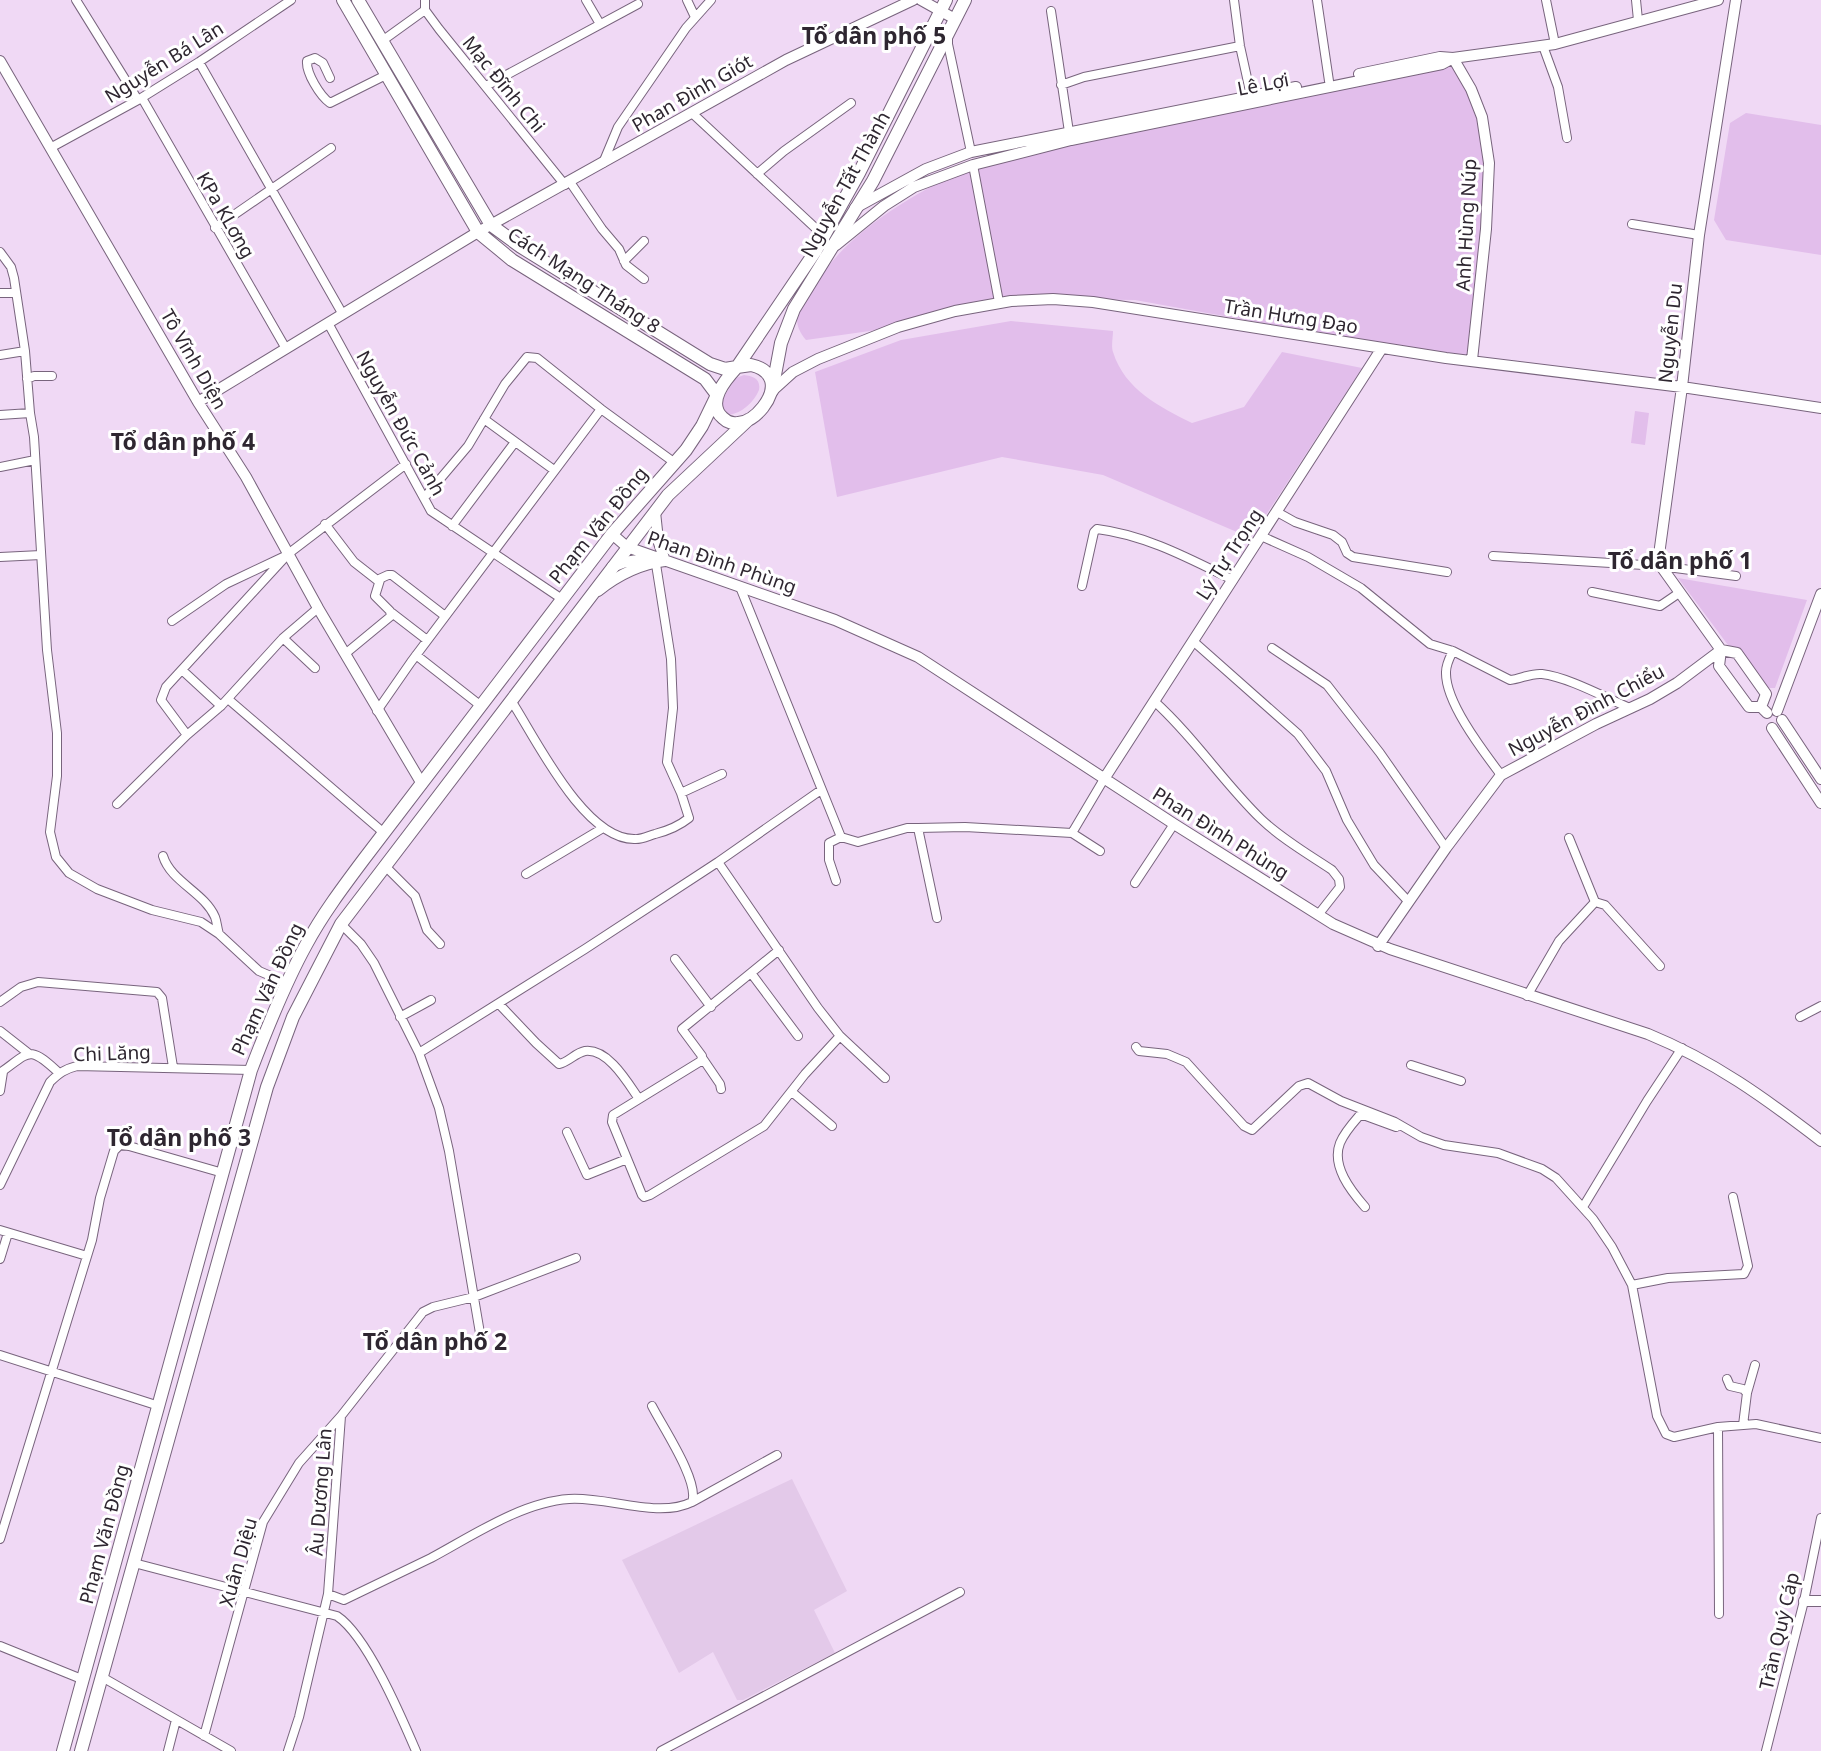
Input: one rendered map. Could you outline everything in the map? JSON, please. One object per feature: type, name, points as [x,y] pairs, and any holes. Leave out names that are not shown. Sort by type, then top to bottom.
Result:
[{"type":"main road","name":"Cách Mạng Tháng 8","points":[[343,0],[478,232],[512,260],[705,379],[717,394]]},
{"type":"main road","name":"Cách Mạng Tháng 8","points":[[358,0],[491,225],[521,247],[710,364],[725,369],[737,367]]},
{"type":"main road","name":"Nguyễn Tất Thành","points":[[772,391],[786,327],[873,181],[965,0]]},
{"type":"main road","name":"Nguyễn Tất Thành","points":[[737,367],[831,224],[943,5]]},
{"type":"main road","points":[[831,224],[854,209]]},
{"type":"main road","points":[[751,365],[764,370],[772,383],[772,391],[765,404],[748,421],[735,424],[723,419],[716,407],[717,394],[737,367],[751,365]]},
{"type":"main road","name":"Phạm Văn Đồng","points":[[63,1751],[251,1070],[287,983],[327,910],[612,534],[675,463],[702,426],[717,394]]},
{"type":"main road","name":"Phạm Văn Đồng","points":[[81,1751],[267,1087],[293,1017],[341,924],[384,865],[512,702],[654,512],[700,463],[748,421]]},
{"type":"main road","points":[[422,784],[438,797]]},
{"type":"main road","points":[[178,1335],[196,1342]]},
{"type":"street","name":"KPa KLơng","points":[[76,0],[140,99],[285,347]]},
{"type":"street","name":"Nguyễn Bá Lân","points":[[52,147],[140,99],[291,0]]},
{"type":"street","points":[[382,41],[425,10],[425,0]]},
{"type":"street","points":[[586,0],[600,24]]},
{"type":"street","points":[[687,0],[695,17]]},
{"type":"street","points":[[603,164],[618,127],[695,17],[711,0]]},
{"type":"street","name":"Phan Đình Giót","points":[[478,232],[786,60],[913,0]]},
{"type":"street","points":[[921,0],[943,5],[955,19]]},
{"type":"street","points":[[1234,0],[1240,46],[1252,100]]},
{"type":"street","points":[[1317,0],[1329,81]]},
{"type":"street","points":[[1546,0],[1555,44]]},
{"type":"street","points":[[1636,0],[1639,19]]},
{"type":"street","name":"Lê Lợi","points":[[834,247],[874,213],[914,187],[973,165],[1071,140],[1252,100],[1442,64],[1452,58],[1555,44],[1604,32],[1639,19],[1718,0]]},
{"type":"street","name":"Nguyễn Du","points":[[1660,566],[1699,235],[1736,0]]},
{"type":"street","points":[[486,86],[638,4]]},
{"type":"street","name":"Mạc Đĩnh Chi","points":[[425,10],[568,184],[619,249],[624,261],[644,279]]},
{"type":"street","points":[[1051,10],[1069,132]]},
{"type":"street","points":[[948,32],[948,44],[971,152]]},
{"type":"street","points":[[1061,85],[1084,77],[1240,46]]},
{"type":"street","points":[[1543,46],[1558,87],[1567,138]]},
{"type":"street","points":[[854,209],[926,169],[971,152],[1252,100],[1440,57],[1452,58]]},
{"type":"street","points":[[330,78],[320,60],[315,58],[307,61],[307,69],[324,98],[330,103],[386,75]]},
{"type":"street","name":"Anh Hùng Núp","points":[[1452,58],[1467,81],[1482,117],[1489,163],[1486,229],[1472,360]]},
{"type":"street","name":"Tô Vĩnh Diện","points":[[0,61],[198,402],[246,477],[377,711],[422,784]]},
{"type":"street","points":[[199,62],[342,313]]},
{"type":"street","points":[[757,174],[850,103]]},
{"type":"street","points":[[692,113],[824,236]]},
{"type":"street","points":[[215,228],[331,148]]},
{"type":"street","points":[[973,165],[999,302]]},
{"type":"street","points":[[1632,224],[1699,235]]},
{"type":"street","points":[[198,402],[478,232]]},
{"type":"street","points":[[624,261],[644,241]]},
{"type":"street","points":[[0,251],[11,267],[25,351],[47,650],[57,733],[57,776],[50,832],[56,857],[69,873],[97,890],[152,910],[193,919],[219,934],[259,971],[287,983]]},
{"type":"street","points":[[0,293],[14,293]]},
{"type":"street","name":"Trần Hưng Đạo","points":[[772,391],[793,372],[818,359],[929,318],[999,302],[1054,299],[1093,302],[1382,348],[1821,408]]},
{"type":"street","name":"Nguyễn Đức Cảnh","points":[[328,323],[431,511],[562,599]]},
{"type":"street","name":"Lý Tự Trọng","points":[[1104,779],[1382,348]]},
{"type":"street","points":[[0,355],[25,351]]},
{"type":"street","points":[[424,498],[468,446],[505,384],[527,356],[537,358],[601,410],[675,463]]},
{"type":"street","points":[[27,379],[34,376],[52,376]]},
{"type":"street","points":[[377,711],[427,640],[601,410]]},
{"type":"street","points":[[0,415],[30,412]]},
{"type":"street","points":[[484,419],[554,470]]},
{"type":"street","points":[[452,526],[515,442]]},
{"type":"street","points":[[0,467],[35,460]]},
{"type":"street","points":[[187,735],[161,700],[166,687],[288,554],[405,464]]},
{"type":"street","points":[[512,702],[531,731],[547,764],[603,828],[633,839],[667,831],[689,818],[667,762],[673,708],[671,659],[654,512]]},
{"type":"street","points":[[1277,512],[1295,522],[1333,535],[1342,541],[1347,553],[1353,557],[1447,572]]},
{"type":"street","points":[[325,524],[354,562],[380,580]]},
{"type":"street","points":[[1082,586],[1094,532],[1097,529],[1173,551],[1233,580]]},
{"type":"street","name":"Phan Đình Phùng","points":[[612,534],[627,547],[659,560],[835,620],[918,657],[1318,915],[1378,946],[1648,1034],[1682,1048],[1753,1090],[1821,1141]]},
{"type":"street","points":[[1261,536],[1308,557],[1361,589],[1430,645],[1453,650],[1510,680],[1531,674],[1546,675],[1630,708]]},
{"type":"street","points":[[172,621],[226,584],[288,554]]},
{"type":"street","points":[[0,557],[41,555]]},
{"type":"street","points":[[1493,556],[1660,566],[1736,576]]},
{"type":"street","points":[[612,567],[625,562],[659,560]]},
{"type":"street","points":[[590,597],[629,571],[659,560]]},
{"type":"street","points":[[1660,566],[1721,650],[1737,653],[1766,694],[1772,713],[1821,779],[1810,786]]},
{"type":"street","points":[[427,640],[375,596],[380,580],[392,575],[445,616]]},
{"type":"street","points":[[740,587],[841,837]]},
{"type":"street","points":[[1592,592],[1658,606],[1679,593]]},
{"type":"street","points":[[1821,594],[1766,723],[1772,728],[1821,803]]},
{"type":"street","points":[[117,804],[228,699],[282,638],[318,608]]},
{"type":"street","points":[[345,654],[390,618],[392,613]]},
{"type":"street","points":[[282,638],[315,668]]},
{"type":"street","points":[[1193,641],[1304,741],[1326,771],[1347,820],[1368,855],[1381,874],[1408,901]]},
{"type":"street","points":[[1272,649],[1327,685],[1374,744],[1446,848]]},
{"type":"street","points":[[1453,650],[1446,665],[1449,691],[1475,740],[1502,775]]},
{"type":"street","points":[[1721,650],[1719,666],[1749,707],[1772,713]]},
{"type":"street","name":"Nguyễn Đình Chiểu","points":[[1378,946],[1446,848],[1502,775],[1677,683],[1721,650]]},
{"type":"street","points":[[416,655],[481,706]]},
{"type":"street","points":[[182,670],[220,706]]},
{"type":"street","points":[[228,699],[384,833]]},
{"type":"street","points":[[1154,701],[1181,726],[1223,778],[1263,821],[1332,870],[1339,879],[1340,887],[1318,915]]},
{"type":"street","points":[[681,793],[722,774]]},
{"type":"street","points":[[1072,833],[1104,779]]},
{"type":"street","points":[[419,1053],[718,862],[821,790]]},
{"type":"street","points":[[1135,883],[1174,824]]},
{"type":"street","points":[[836,881],[828,850],[830,843],[841,837],[858,842],[907,828],[965,827],[1072,833],[1100,851]]},
{"type":"street","points":[[526,874],[603,828]]},
{"type":"street","points":[[918,828],[937,918]]},
{"type":"street","points":[[1569,838],[1595,902]]},
{"type":"street","points":[[163,856],[168,868],[208,906],[215,917],[219,934]]},
{"type":"street","points":[[718,862],[840,1036],[886,1078]]},
{"type":"street","points":[[384,865],[415,896],[427,930],[440,944]]},
{"type":"street","points":[[1595,902],[1605,905],[1660,966]]},
{"type":"street","points":[[1527,996],[1559,941],[1595,902]]},
{"type":"street","points":[[341,924],[361,944],[374,963],[419,1053],[439,1108],[449,1151],[481,1339]]},
{"type":"street","points":[[721,1089],[682,1029],[779,950]]},
{"type":"street","points":[[675,959],[711,1007]]},
{"type":"street","points":[[751,973],[798,1036]]},
{"type":"street","points":[[0,1002],[20,987],[38,982],[156,992],[162,998],[173,1067]]},
{"type":"street","points":[[401,1017],[431,1000]]},
{"type":"street","points":[[499,1004],[559,1064],[584,1051],[599,1055],[622,1074],[639,1099]]},
{"type":"street","points":[[1800,1017],[1821,1006]]},
{"type":"street","points":[[0,1031],[59,1073]]},
{"type":"street","points":[[703,1059],[613,1115],[612,1119],[642,1195],[648,1196],[764,1126],[805,1074],[840,1036]]},
{"type":"street","points":[[1136,1046],[1139,1051],[1167,1054],[1186,1062],[1244,1126],[1252,1130],[1300,1086],[1308,1083],[1334,1098],[1444,1145],[1498,1153],[1542,1169],[1556,1178],[1583,1207],[1612,1247],[1632,1285],[1661,1427],[1667,1434],[1674,1437],[1718,1427],[1765,1424],[1821,1438]]},
{"type":"street","points":[[1583,1207],[1682,1048]]},
{"type":"street","points":[[0,1091],[1,1072],[17,1058],[28,1053]]},
{"type":"street","points":[[1411,1065],[1461,1081]]},
{"type":"street","name":"Chi Lăng","points":[[0,1185],[50,1083],[59,1073],[77,1066],[251,1070]]},
{"type":"street","points":[[792,1092],[832,1126]]},
{"type":"street","points":[[1365,1207],[1350,1188],[1339,1165],[1338,1153],[1343,1136],[1360,1116],[1412,1133]]},
{"type":"street","points":[[567,1132],[587,1175],[627,1159]]},
{"type":"street","points":[[0,1539],[87,1256],[100,1198],[117,1147],[129,1146],[223,1172]]},
{"type":"street","points":[[1632,1285],[1668,1278],[1744,1274],[1748,1266],[1733,1197]]},
{"type":"street","points":[[0,1259],[4,1231],[87,1256]]},
{"type":"street","name":"Âu Dương Lân","points":[[288,1751],[299,1717],[328,1594],[341,1416],[417,1318],[433,1307],[474,1297],[576,1258]]},
{"type":"street","points":[[0,1355],[159,1406]]},
{"type":"street","points":[[1743,1425],[1747,1394],[1755,1365]]},
{"type":"street","points":[[1727,1379],[1730,1386],[1743,1389],[1747,1394]]},
{"type":"street","points":[[652,1406],[688,1474],[694,1490],[692,1502]]},
{"type":"street","name":"Xuân Diệu","points":[[204,1736],[263,1522],[299,1463],[341,1416]]},
{"type":"street","points":[[1718,1427],[1718,1614]]},
{"type":"street","points":[[328,1594],[344,1600],[433,1557],[484,1528],[536,1506],[569,1499],[663,1508],[680,1507],[777,1455]]},
{"type":"street","name":"Trần Quý Cáp","points":[[1766,1751],[1804,1601],[1821,1518]]},
{"type":"street","points":[[134,1563],[337,1616],[348,1624],[385,1685],[416,1751]]},
{"type":"street","points":[[661,1751],[960,1592]]},
{"type":"street","points":[[1804,1601],[1821,1601]]},
{"type":"street","points":[[0,1646],[84,1680]]},
{"type":"street","points":[[102,1677],[231,1751]]},
{"type":"street","points":[[169,1751],[176,1720]]},
{"type":"shaded area","points":[[1453,58],[1487,141],[1479,301],[1466,360],[1135,300],[1054,299],[999,302],[898,327],[806,340],[798,326],[798,314],[803,302],[845,248],[905,202],[973,165]]},
{"type":"shaded area","points":[[1746,113],[1821,125],[1821,255],[1726,240],[1714,220],[1730,123]]},
{"type":"shaded area","points":[[1011,321],[1113,331],[1113,352],[1126,377],[1156,404],[1192,423],[1244,407],[1282,352],[1362,368],[1251,538],[1103,475],[1002,457],[837,497],[815,372],[901,340]]},
{"type":"shaded area","points":[[744,375],[756,379],[759,390],[747,406],[729,415],[723,410],[721,401],[736,378]]},
{"type":"shaded area","points":[[1635,411],[1649,413],[1645,445],[1631,443]]},
{"type":"shaded area","points":[[1678,578],[1807,600],[1775,688],[1760,688]]},
{"type":"shaded area","points":[[792,1479],[847,1591],[814,1610],[835,1653],[743,1700],[737,1700],[713,1652],[679,1673],[622,1560]]},
{"type":"district","name":"Tổ dân phố 5","points":[[874,35]]},
{"type":"district","name":"Tổ dân phố 4","points":[[183,441]]},
{"type":"district","name":"Tổ dân phố 1","points":[[1680,560]]},
{"type":"district","name":"Tổ dân phố 3","points":[[179,1137]]},
{"type":"district","name":"Tổ dân phố 2","points":[[435,1341]]}]
